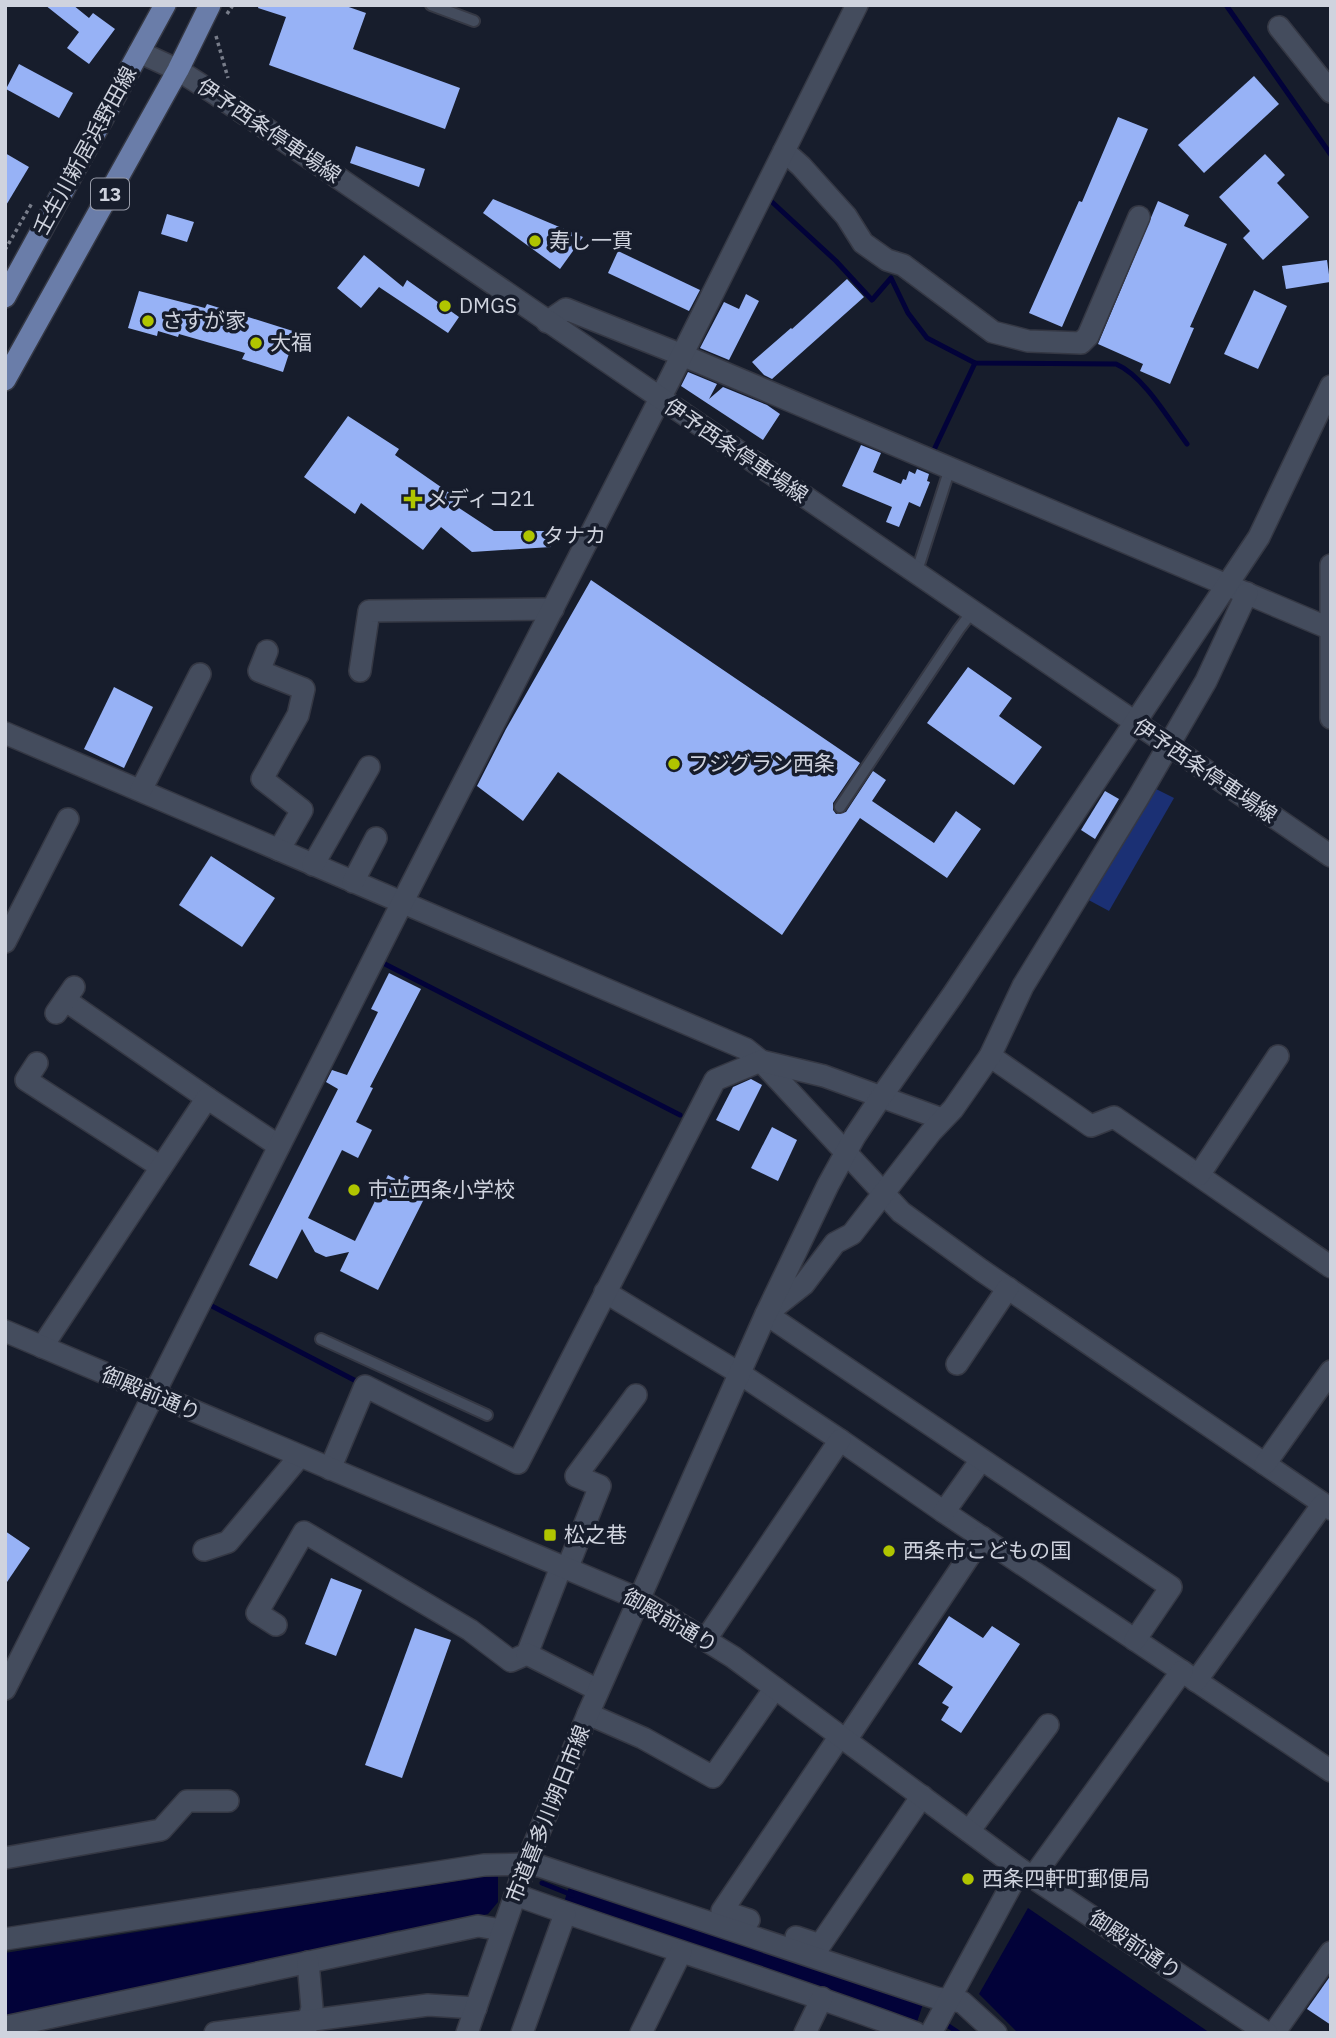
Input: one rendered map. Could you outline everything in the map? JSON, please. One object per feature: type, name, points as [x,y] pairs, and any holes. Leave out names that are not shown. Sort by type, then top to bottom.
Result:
[{"type":"main road","name":"壬生川新居浜野田線","points":[[5,297],[165,5]]},
{"type":"main road","name":"壬生川新居浜野田線","points":[[5,380],[178,70],[210,5]]},
{"type":"street","points":[[5,1689],[12,1659],[155,1395],[857,5]]},
{"type":"street","points":[[1279,27],[1331,92]]},
{"type":"street","name":"伊予西条停車場線","points":[[139,52],[178,70],[1331,856]]},
{"type":"street","points":[[784,151],[846,216],[863,243],[887,260],[903,265],[993,331],[1028,341],[1082,343],[1088,335],[1139,217]]},
{"type":"street","points":[[547,322],[566,309],[682,355],[1330,628]]},
{"type":"street","points":[[1135,1640],[1171,1587],[766,1314],[804,1284],[835,1244],[852,1234],[942,1119],[953,1109],[990,1056],[1023,986],[1206,681],[1237,589],[1259,537],[1331,386]]},
{"type":"street","points":[[1331,565],[1331,718]]},
{"type":"street","name":"市道喜多川朔日市線","points":[[467,2033],[526,1864],[598,1690],[795,1250],[846,1151],[1134,723],[1237,589]]},
{"type":"street","points":[[360,671],[369,611],[553,609]]},
{"type":"street","points":[[267,651],[259,671],[304,689],[298,715],[262,779],[302,810],[279,850]]},
{"type":"street","points":[[141,790],[200,674]]},
{"type":"street","points":[[5,733],[746,1049],[761,1061],[901,1212],[1327,1506],[1026,1873],[935,2019]]},
{"type":"street","points":[[313,865],[369,767]]},
{"type":"street","points":[[7,933],[68,818]]},
{"type":"street","points":[[353,882],[376,838]]},
{"type":"street","points":[[65,1000],[279,1146]]},
{"type":"street","points":[[990,1056],[1091,1126],[1114,1116],[1331,1267]]},
{"type":"street","points":[[1199,1175],[1278,1056]]},
{"type":"street","points":[[330,1469],[365,1386],[518,1463],[715,1080],[761,1061],[824,1076],[942,1119]]},
{"type":"street","points":[[37,1063],[26,1080],[161,1167]]},
{"type":"street","points":[[42,1347],[207,1098]]},
{"type":"street","points":[[957,1364],[1008,1288]]},
{"type":"street","points":[[605,1292],[739,1373],[1331,1771]]},
{"type":"street","name":"御殿前通り","points":[[5,1331],[639,1599],[706,1639],[1026,1873],[1267,2033]]},
{"type":"street","points":[[1265,1464],[1331,1371]]},
{"type":"street","points":[[276,1625],[257,1613],[304,1532],[470,1630],[511,1661],[527,1654],[600,1486],[576,1476],[636,1395]]},
{"type":"street","points":[[706,1639],[840,1440]]},
{"type":"street","points":[[204,1550],[228,1542],[300,1457]]},
{"type":"street","points":[[944,1512],[981,1460]]},
{"type":"street","points":[[922,1796],[820,1945],[722,1911],[982,1537]]},
{"type":"street","points":[[527,1654],[598,1690]]},
{"type":"street","points":[[588,1714],[643,1738],[713,1777],[775,1688]]},
{"type":"street","points":[[969,1831],[1048,1726]]},
{"type":"street","points":[[5,1858],[161,1830],[187,1801],[228,1801]]},
{"type":"street","points":[[5,1939],[484,1865],[526,1864],[540,1866],[936,1998],[935,2019]]},
{"type":"street","points":[[516,1895],[565,1914],[822,1998],[935,2019],[962,2002],[996,2033]]},
{"type":"street","points":[[522,2033],[565,1914]]},
{"type":"street","points":[[5,2027],[62,2024],[308,1962],[478,1926],[502,1930]]},
{"type":"street","points":[[641,2033],[681,1952]]},
{"type":"street","points":[[1274,2033],[1331,1952]]},
{"type":"street","points":[[307,2027],[313,2008],[308,1962]]},
{"type":"street","points":[[805,2033],[822,1998]]},
{"type":"street","points":[[215,2033],[307,2027],[428,2005],[476,2008]]},
{"type":"lane","points":[[431,5],[474,21]]},
{"type":"lane","points":[[916,574],[950,468]]},
{"type":"lane","points":[[840,807],[972,612]]},
{"type":"lane","points":[[321,1339],[487,1415]]},
{"type":"lane","points":[[365,1386],[374,1364]]},
{"type":"path","points":[[221,24],[233,5]]},
{"type":"path","points":[[215,33],[227,77]]},
{"type":"shaded area","points":[[1148,785],[1174,798],[1109,911],[1083,897]]},
{"type":"shaded area","points":[[490,1873],[498,1876],[498,1902],[488,1914],[401,1934],[399,1930],[386,1933],[387,1938],[258,1961],[259,1965],[146,1985],[146,1992],[5,2017],[5,1953],[463,1880]]},
{"type":"shaded area","points":[[570,1884],[923,2004],[915,2028],[562,1908]]},
{"type":"shaded area","points":[[1028,1908],[1210,2033],[1018,2033],[979,1994]]},
{"type":"building","points":[[45,5],[73,5],[89,18],[93,13],[115,29],[89,64],[67,48],[79,32]]},
{"type":"building","points":[[259,5],[343,5],[366,13],[353,49],[460,88],[445,129],[269,65],[286,17],[258,8]]},
{"type":"building","points":[[19,64],[73,93],[59,118],[6,89]]},
{"type":"building","points":[[1254,76],[1279,104],[1204,173],[1178,145]]},
{"type":"building","points":[[1118,117],[1148,129],[1062,327],[1029,313],[1079,201],[1082,202]]},
{"type":"building","points":[[356,146],[425,169],[419,187],[350,163]]},
{"type":"building","points":[[5,153],[29,167],[5,207]]},
{"type":"building","points":[[1265,154],[1285,175],[1277,183],[1309,217],[1263,260],[1243,238],[1250,231],[1219,197]]},
{"type":"building","points":[[493,199],[583,237],[560,269],[483,213]]},
{"type":"building","points":[[1158,201],[1189,215],[1184,226],[1227,244],[1190,327],[1194,328],[1170,384],[1140,371],[1143,364],[1098,344]]},
{"type":"building","points":[[167,214],[194,222],[187,242],[161,234]]},
{"type":"building","points":[[618,251],[700,290],[689,311],[608,273]]},
{"type":"building","points":[[364,255],[403,287],[407,280],[459,317],[448,333],[379,287],[361,308],[337,288]]},
{"type":"building","points":[[1327,260],[1330,282],[1286,289],[1282,266]]},
{"type":"building","points":[[847,279],[864,297],[772,379],[764,375],[752,362]]},
{"type":"building","points":[[1254,290],[1287,306],[1258,369],[1224,354]]},
{"type":"building","points":[[139,291],[205,308],[207,304],[296,332],[283,372],[242,359],[245,353],[179,334],[178,337],[158,331],[157,336],[128,328]]},
{"type":"building","points":[[746,294],[759,301],[729,360],[700,348],[724,302],[739,309]]},
{"type":"building","points":[[688,372],[717,384],[709,399],[723,387],[767,405],[780,414],[763,440],[681,386]]},
{"type":"building","points":[[348,416],[399,449],[395,455],[461,501],[456,506],[494,531],[550,531],[551,547],[472,552],[441,527],[423,550],[361,503],[355,514],[304,477]]},
{"type":"building","points":[[861,445],[881,453],[873,472],[901,484],[903,479],[906,480],[909,471],[915,474],[917,469],[929,474],[927,481],[930,482],[920,507],[909,502],[899,527],[886,522],[892,507],[842,486]]},
{"type":"building","name":"フジグラン西条","points":[[591,580],[860,763],[833,803],[836,814],[846,812],[873,771],[886,780],[872,801],[934,843],[956,811],[981,829],[947,878],[860,818],[782,935],[558,772],[523,821],[477,786],[506,729]]},
{"type":"building","points":[[968,667],[1012,698],[999,716],[1042,747],[1014,785],[927,723]]},
{"type":"building","points":[[114,687],[153,707],[124,768],[84,749]]},
{"type":"building","points":[[1105,791],[1119,799],[1095,839],[1081,830]]},
{"type":"building","points":[[211,856],[275,898],[242,947],[179,905]]},
{"type":"building","points":[[389,973],[421,989],[370,1087],[373,1088],[356,1122],[372,1130],[358,1158],[342,1150],[308,1218],[355,1241],[388,1175],[401,1182],[405,1175],[424,1185],[420,1192],[426,1195],[378,1290],[340,1271],[349,1252],[326,1257],[315,1252],[302,1229],[277,1279],[249,1265],[338,1089],[326,1082],[332,1070],[347,1075],[378,1012],[371,1009]]},
{"type":"building","points":[[751,1079],[762,1085],[739,1131],[716,1120],[733,1087]]},
{"type":"building","points":[[772,1127],[797,1140],[778,1181],[751,1168]]},
{"type":"building","points":[[5,1531],[30,1548],[5,1585]]},
{"type":"building","points":[[331,1578],[362,1590],[336,1656],[305,1644]]},
{"type":"building","points":[[949,1616],[983,1638],[992,1626],[1020,1644],[961,1733],[941,1720],[949,1707],[942,1703],[953,1687],[918,1664]]},
{"type":"building","points":[[415,1628],[451,1640],[402,1778],[365,1765]]},
{"type":"building","points":[[1331,1975],[1331,2025],[1307,2009]]},
{"type":"waterway","points":[[1226,5],[1331,155]]},
{"type":"waterway","points":[[772,202],[836,261],[872,300],[891,278],[908,313],[927,338],[975,363],[1116,364],[1146,388],[1187,444]]},
{"type":"waterway","points":[[932,454],[975,363]]},
{"type":"waterway","points":[[380,964],[381,962],[680,1115]]},
{"type":"waterway","points":[[208,1304],[356,1381]]},
{"type":"waterway","points":[[542,1883],[572,1895]]},
{"type":"waterway","points":[[941,2021],[959,2033]]},
{"type":"place","name":"寿し一貫","points":[[535,241]]},
{"type":"place","name":"DMGS","points":[[445,306]]},
{"type":"place","name":"さすが家","points":[[148,321]]},
{"type":"place","name":"大福","points":[[256,343]]},
{"type":"place","name":"メディコ21","points":[[413,499]]},
{"type":"place","name":"タナカ","points":[[529,536]]},
{"type":"place","name":"フジグラン西条","points":[[674,764]]},
{"type":"place","name":"市立西条小学校","points":[[354,1190]]},
{"type":"place","name":"松之巷","points":[[550,1535]]},
{"type":"place","name":"西条市こどもの国","points":[[889,1551]]},
{"type":"place","name":"西条四軒町郵便局","points":[[968,1879]]}]
